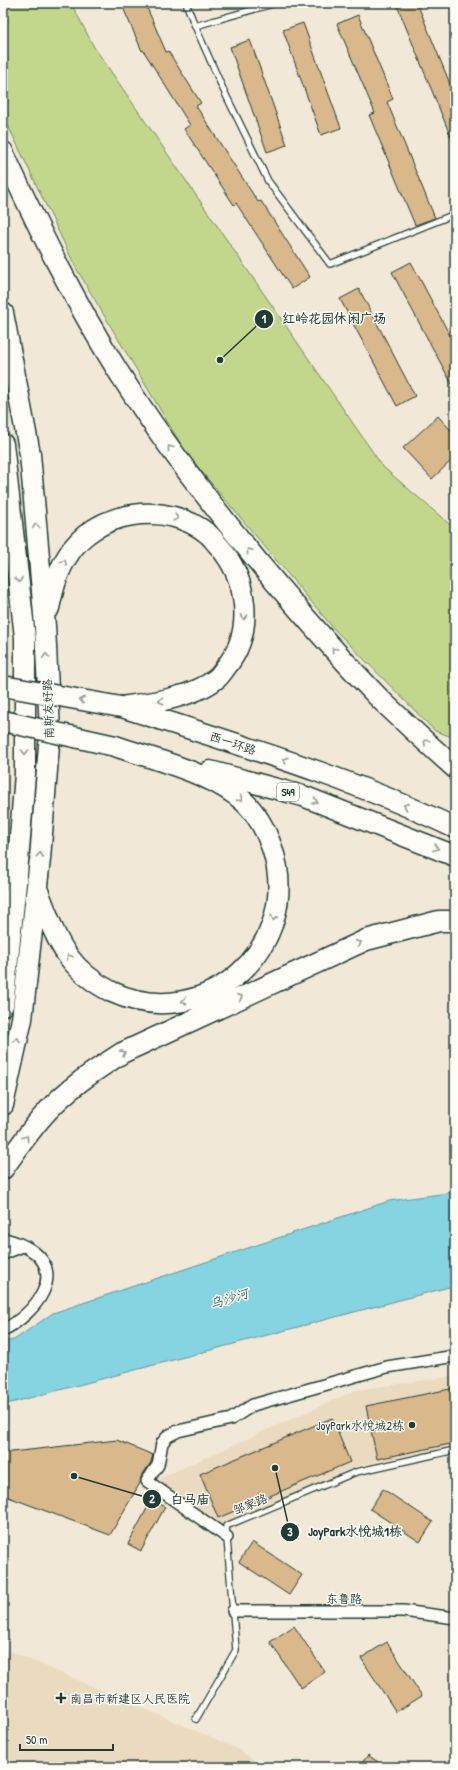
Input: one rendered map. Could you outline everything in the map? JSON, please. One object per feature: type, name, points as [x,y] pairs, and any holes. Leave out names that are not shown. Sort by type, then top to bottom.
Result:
[{"type":"highway","points":[[3,152],[22,193],[70,287],[116,367],[166,443],[247,548],[327,644],[382,700],[455,768]]},
{"type":"highway","name":"南斯友好路","points":[[3,313],[30,454],[45,626],[50,732],[37,886],[22,1019],[3,1105]]},
{"type":"highway","name":"南斯友好路","points":[[3,444],[7,500],[25,637],[25,774],[17,874],[3,1006]]},
{"type":"highway","points":[[45,626],[55,582],[67,556],[82,538],[104,523],[127,515],[156,513],[187,522],[208,534],[226,554],[238,576],[245,606],[243,632],[234,656],[216,679],[191,692],[161,701],[121,707]]},
{"type":"highway","name":"西一环路","points":[[3,686],[121,707],[291,762],[426,814],[455,828]]},
{"type":"highway","name":"S49","points":[[3,721],[115,746],[303,796],[455,856]]},
{"type":"highway","points":[[37,886],[54,932],[68,957],[84,974],[103,987],[122,996],[143,1002],[167,1004],[196,999],[224,986],[250,963],[267,940],[276,916],[278,890],[277,862],[268,837],[255,814],[238,796],[213,780],[115,746]]},
{"type":"highway","points":[[3,894],[17,874]]},
{"type":"highway","points":[[3,1169],[35,1126],[58,1100],[91,1073],[122,1053],[366,940],[439,921],[455,921]]},
{"type":"street","points":[[3,1238],[12,1240],[36,1254],[46,1266],[47,1276],[43,1294],[30,1309],[13,1324],[3,1330]]},
{"type":"street","points":[[3,1254],[23,1246]]},
{"type":"street","points":[[227,1537],[146,1481],[158,1465],[162,1443],[168,1436],[178,1430],[231,1419],[253,1405],[387,1367],[455,1356]]},
{"type":"street","name":"东鲁路","points":[[233,1611],[403,1612],[455,1618]]},
{"type":"lane","points":[[186,3],[222,89],[268,180],[330,264],[455,214]]},
{"type":"lane","points":[[195,26],[276,3]]},
{"type":"lane","name":"邹家路","points":[[227,1537],[226,1526],[356,1472],[455,1450]]},
{"type":"lane","points":[[196,1719],[236,1650],[227,1537]]},
{"type":"shaded area","points":[[455,1376],[455,1446],[357,1466],[219,1527],[158,1479],[356,1390]]},
{"type":"shaded area","name":"南昌市新建区人民医院","points":[[3,1648],[236,1748],[263,1767],[3,1767]]},
{"type":"green space","points":[[3,3],[71,3],[94,47],[383,467],[455,529],[455,738],[435,731],[335,630],[186,453],[76,268],[3,115]]},
{"type":"water","name":"乌沙河","points":[[455,1192],[455,1289],[449,1287],[3,1405],[3,1342],[14,1340],[53,1313],[389,1201]]},
{"type":"building","points":[[121,3],[145,3],[166,52],[168,51],[201,103],[196,106],[258,202],[261,201],[310,277],[292,289],[236,203],[234,205],[184,129],[190,125],[143,50],[142,51]]},
{"type":"building","points":[[396,3],[417,3],[455,96],[455,147]]},
{"type":"building","points":[[358,15],[393,99],[387,102],[435,218],[415,225],[369,115],[375,113],[337,24]]},
{"type":"building","points":[[303,23],[341,128],[321,135],[283,30]]},
{"type":"building","points":[[250,40],[287,145],[267,152],[230,47]]},
{"type":"building","points":[[411,262],[455,345],[455,390],[392,272]]},
{"type":"building","points":[[359,289],[415,396],[397,406],[340,299]]},
{"type":"building","points":[[438,416],[455,435],[455,457],[432,479],[403,448]]},
{"type":"building","name":"JoyPark水悦城2栋","points":[[455,1388],[455,1443],[377,1459],[366,1406]]},
{"type":"building","points":[[332,1418],[350,1462],[218,1518],[200,1474]]},
{"type":"building","points":[[117,1440],[153,1455],[151,1462],[141,1477],[140,1483],[110,1535],[3,1495],[3,1453]]},
{"type":"building","points":[[383,1489],[433,1522],[420,1542],[370,1509]]},
{"type":"building","points":[[152,1499],[165,1507],[141,1551],[128,1544]]},
{"type":"building","points":[[252,1542],[302,1575],[289,1595],[239,1562]]},
{"type":"building","points":[[294,1626],[325,1672],[301,1688],[270,1642]]},
{"type":"building","points":[[387,1642],[422,1696],[396,1712],[361,1658]]},
{"type":"building","points":[[368,1755],[385,1767],[359,1767]]},
{"type":"place","name":"红岭花园休闲广场","points":[[220,360]]},
{"type":"place","name":"JoyPark水悦城2栋","points":[[412,1425]]},
{"type":"place","name":"JoyPark水悦城1栋","points":[[275,1468]]},
{"type":"place","name":"白马庙","points":[[74,1476]]},
{"type":"place","name":"南昌市新建区人民医院","points":[[61,1698]]}]
